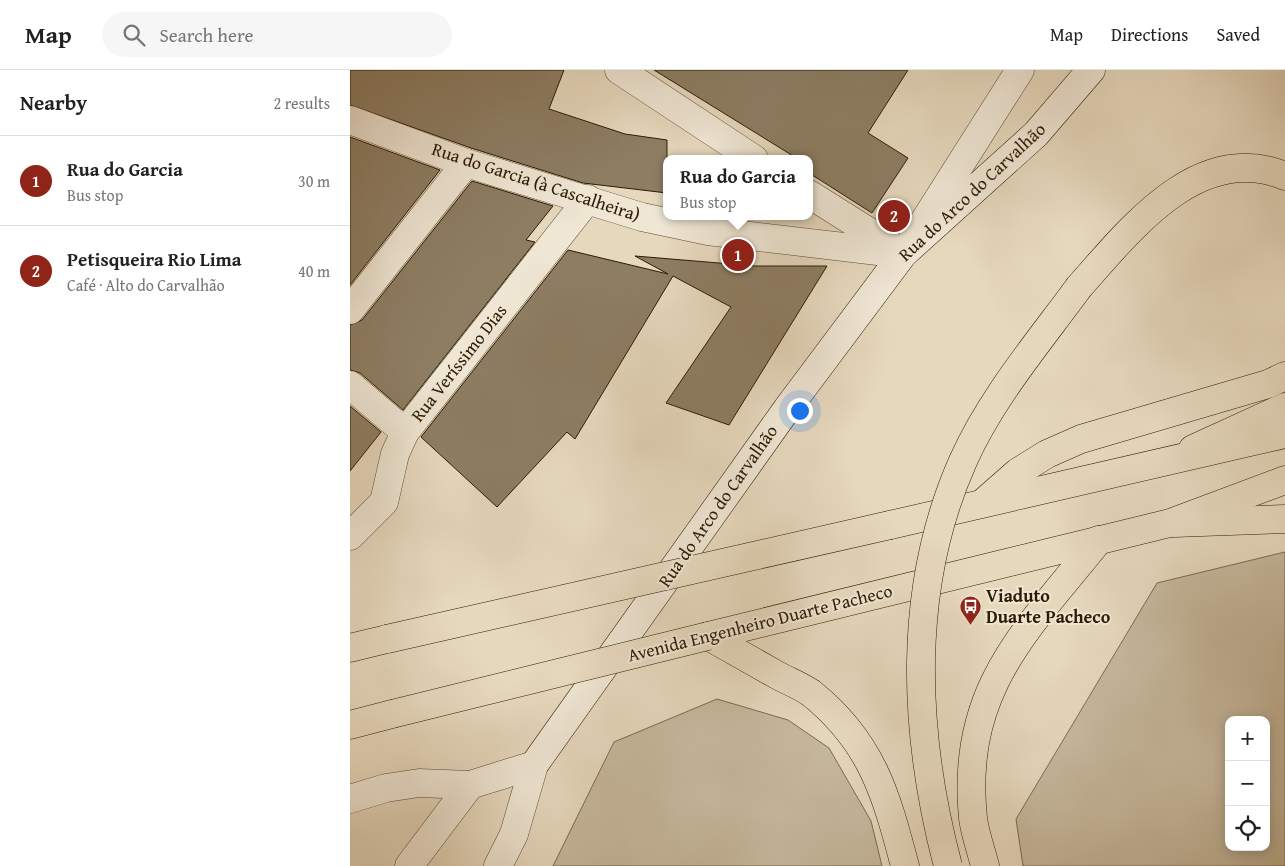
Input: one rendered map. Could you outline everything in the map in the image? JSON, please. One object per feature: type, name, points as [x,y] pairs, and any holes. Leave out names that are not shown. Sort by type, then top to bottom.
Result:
[{"type":"main road","points":[[948,866],[930,783],[923,738],[920,688],[921,645],[933,558],[947,500],[964,459],[1009,383],[1079,287],[1136,223],[1168,196],[1196,180],[1223,170],[1246,169],[1275,172],[1285,176]]},
{"type":"main road","points":[[983,503],[1018,472],[1047,454],[1081,439],[1268,384],[1285,376]]},
{"type":"main road","points":[[1170,460],[1285,407]]},
{"type":"main road","points":[[350,648],[1285,434]]},
{"type":"main road","name":"Avenida Engenheiro Duarte Pacheco","points":[[350,725],[1170,523],[1285,480]]},
{"type":"main road","name":"Avenida Engenheiro Duarte Pacheco","points":[[1170,523],[1285,519]]},
{"type":"main road","points":[[985,866],[974,819],[972,776],[972,753],[983,706],[1010,651],[1098,540]]},
{"type":"main road","points":[[708,636],[810,692],[845,725],[866,752],[892,817],[905,866]]},
{"type":"street","points":[[618,70],[748,155]]},
{"type":"street","points":[[813,197],[903,254],[1020,70]]},
{"type":"street","name":"Rua do Arco do Carvalhão","points":[[498,866],[514,834],[534,765],[787,409],[903,254],[1036,134],[1091,70]]},
{"type":"street","name":"Rua do Garcia (à Cascalheira)","points":[[350,120],[466,163],[642,217],[708,231],[903,254]]},
{"type":"street","points":[[350,310],[466,163]]},
{"type":"street","name":"Rua Veríssimo Dias","points":[[351,536],[384,502],[395,454],[405,432],[588,199]]},
{"type":"street","points":[[350,385],[405,432]]},
{"type":"street","points":[[350,799],[386,788],[419,783],[470,785],[534,765]]},
{"type":"street","points":[[409,866],[470,785]]},
{"type":"shaded area","points":[[1285,552],[1285,866],[1023,866],[1016,819],[1157,583]]},
{"type":"shaded area","points":[[717,699],[788,720],[829,748],[871,821],[882,866],[553,866],[614,742]]},
{"type":"building","points":[[350,70],[564,70],[549,109],[625,134],[667,140],[667,155],[663,155],[663,193],[583,183],[471,148],[350,105]]},
{"type":"building","points":[[654,70],[908,70],[868,133],[908,158],[872,213],[813,176],[813,155],[792,155]]},
{"type":"building","points":[[350,137],[440,170],[350,285]]},
{"type":"building","points":[[472,181],[553,206],[526,240],[535,242],[403,410],[360,373],[350,370],[350,325],[362,320]]},
{"type":"building","points":[[568,250],[668,274],[635,256],[755,266],[827,266],[729,425],[666,403],[731,307],[673,276],[575,439],[567,432],[497,507],[421,437]]},
{"type":"building","points":[[350,406],[381,432],[350,471]]},
{"type":"place","name":"Petisqueira Rio Lima","points":[[894,216]]},
{"type":"place","name":"Rua do Garcia","points":[[738,255]]},
{"type":"place","name":"Viaduto Duarte Pacheco","points":[[970,625]]}]
